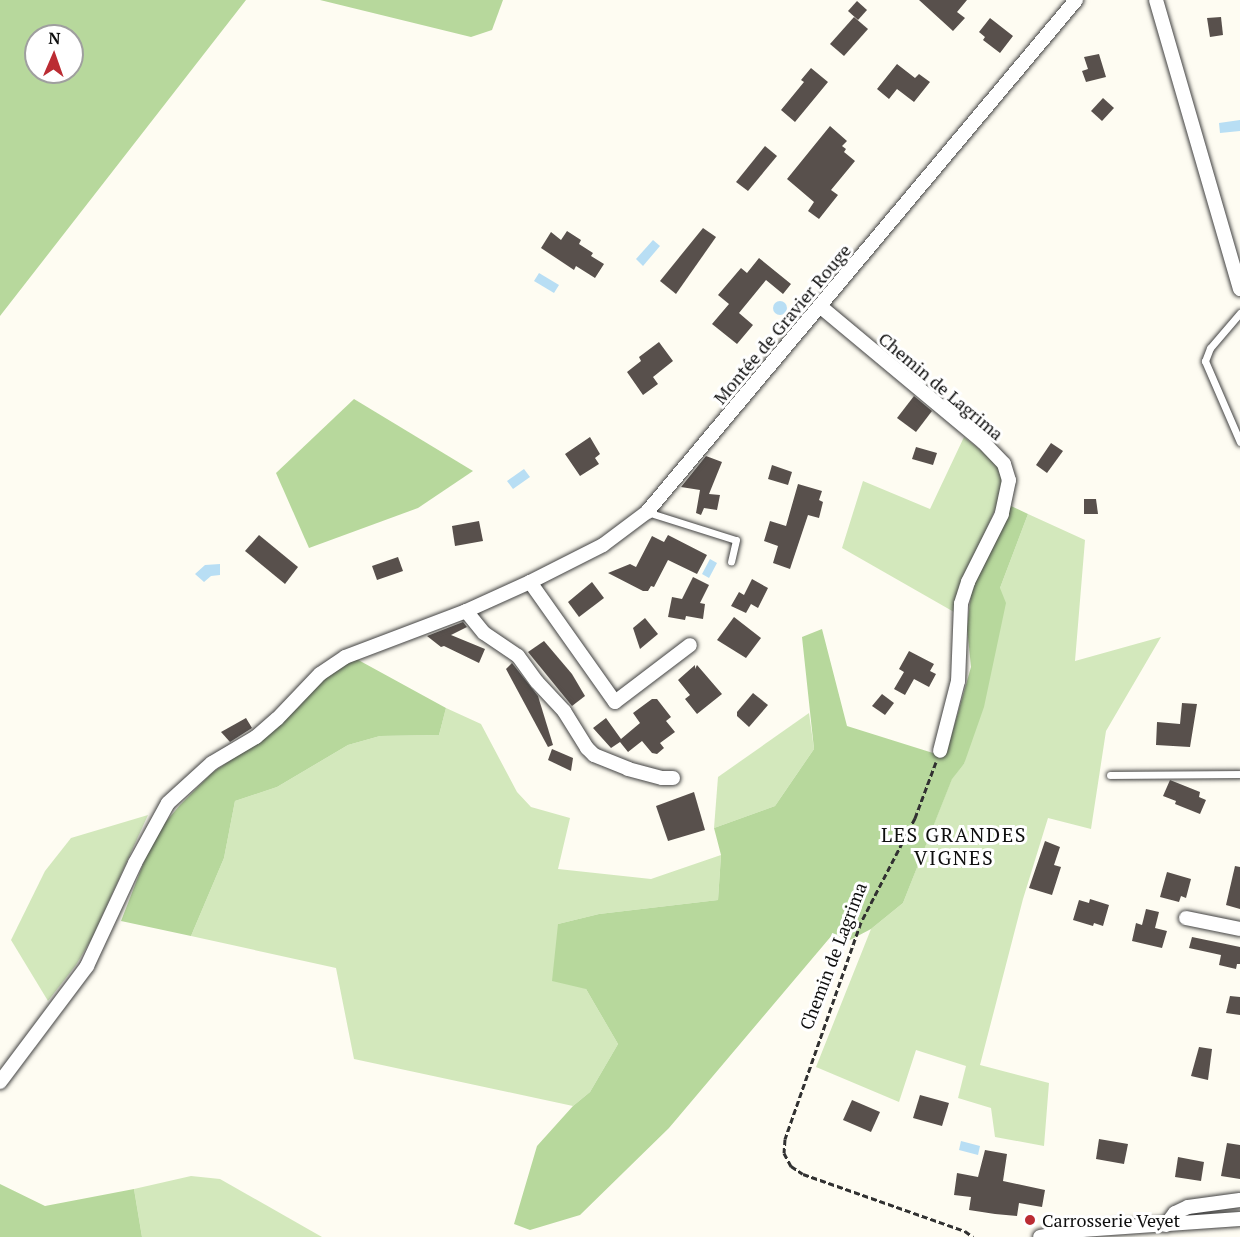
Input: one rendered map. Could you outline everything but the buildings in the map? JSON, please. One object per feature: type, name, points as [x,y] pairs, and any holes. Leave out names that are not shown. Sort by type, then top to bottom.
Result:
[{"type":"street","name":"Montée de Gravier Rouge","points":[[0,1082],[87,966],[135,863],[168,803],[212,763],[256,737],[278,719],[320,674],[333,665],[369,647],[466,612],[530,582],[603,545],[646,512],[821,307],[1076,0]]},
{"type":"street","points":[[1156,0],[1240,289]]},
{"type":"street","name":"Chemin de Lagrima","points":[[821,307],[983,442],[1004,464],[1009,480],[1002,514],[968,582],[961,604],[958,681],[940,751]]},
{"type":"street","points":[[530,582],[615,702],[690,645]]},
{"type":"street","points":[[466,612],[484,633],[518,656],[537,682],[564,711],[594,755],[628,769],[662,778],[673,778]]},
{"type":"street","points":[[1186,918],[1240,929]]},
{"type":"street","points":[[1166,1225],[1175,1213],[1188,1207],[1240,1200]]},
{"type":"street","points":[[1040,1237],[1082,1230],[1240,1219]]},
{"type":"lane","points":[[1240,313],[1210,348],[1205,361],[1206,368],[1240,442]]},
{"type":"lane","points":[[646,512],[736,540],[731,561]]},
{"type":"lane","points":[[1110,775],[1240,774]]},
{"type":"path","name":"Chemin de Lagrima","points":[[940,751],[915,818],[861,922],[785,1138],[784,1153],[791,1166],[803,1174],[965,1231],[973,1237]]},
{"type":"green space","points":[[0,0],[246,0],[0,316]]},
{"type":"green space","points":[[320,0],[503,0],[492,30],[471,37]]},
{"type":"green space","points":[[354,399],[473,471],[418,508],[309,548],[276,473]]},
{"type":"green space","points":[[964,437],[997,463],[1005,487],[960,589],[954,612],[842,548],[863,481],[930,509]]},
{"type":"green space","points":[[1011,506],[1028,514],[1000,588],[1006,603],[984,707],[964,764],[952,779],[903,903],[871,929],[850,940],[833,934],[669,1128],[580,1215],[530,1230],[514,1224],[537,1146],[573,1106],[590,1092],[618,1044],[586,989],[552,981],[558,924],[599,914],[718,900],[721,855],[714,828],[775,806],[814,749],[802,637],[822,629],[847,726],[933,753],[948,748],[971,667],[967,627],[972,587]]},
{"type":"green space","points":[[1028,514],[1085,540],[1075,661],[1161,637],[1106,731],[1091,829],[1048,818],[1023,899],[980,1065],[1049,1083],[1044,1146],[995,1137],[991,1108],[958,1098],[966,1066],[916,1050],[899,1102],[816,1067],[871,929],[903,903],[952,778],[964,764],[1000,588]]},
{"type":"green space","points":[[351,656],[446,708],[439,735],[380,736],[348,745],[277,787],[235,801],[224,858],[191,936],[121,921],[149,849],[164,824],[180,805],[212,773],[238,755]]},
{"type":"green space","points":[[446,708],[481,724],[517,792],[531,807],[570,818],[558,869],[651,879],[721,855],[718,900],[599,914],[558,924],[586,989],[618,1044],[590,1092],[573,1106],[354,1059],[336,968],[191,936],[224,858],[235,801],[277,787],[348,745],[380,736],[439,735]]},
{"type":"green space","points":[[809,713],[814,749],[775,806],[714,828],[718,777]]},
{"type":"green space","points":[[148,815],[92,938],[76,965],[48,1001],[11,940],[45,871],[71,838]]},
{"type":"green space","points":[[191,1176],[220,1179],[322,1237],[142,1237],[134,1189]]},
{"type":"green space","points":[[0,1184],[45,1206],[134,1189],[142,1237],[0,1237]]},
{"type":"water","points":[[1240,120],[1240,131],[1220,133],[1219,123]]},
{"type":"water","points":[[653,240],[660,246],[643,266],[636,259]]},
{"type":"water","points":[[539,273],[559,285],[554,293],[534,281]]},
{"type":"water","points":[[777,301],[783,301],[787,308],[783,315],[777,315],[773,311],[773,305]]},
{"type":"water","points":[[524,469],[530,477],[513,489],[507,481]]},
{"type":"water","points":[[710,559],[717,563],[709,578],[702,574]]},
{"type":"water","points":[[220,564],[220,575],[211,576],[204,582],[195,574],[205,565]]},
{"type":"water","points":[[961,1141],[980,1146],[978,1155],[959,1150]]},
{"type":"place","name":"Carrosserie Veyet","points":[[1030,1220]]},
{"type":"district","name":"LES GRANDES VIGNES","points":[[954,846]]}]
